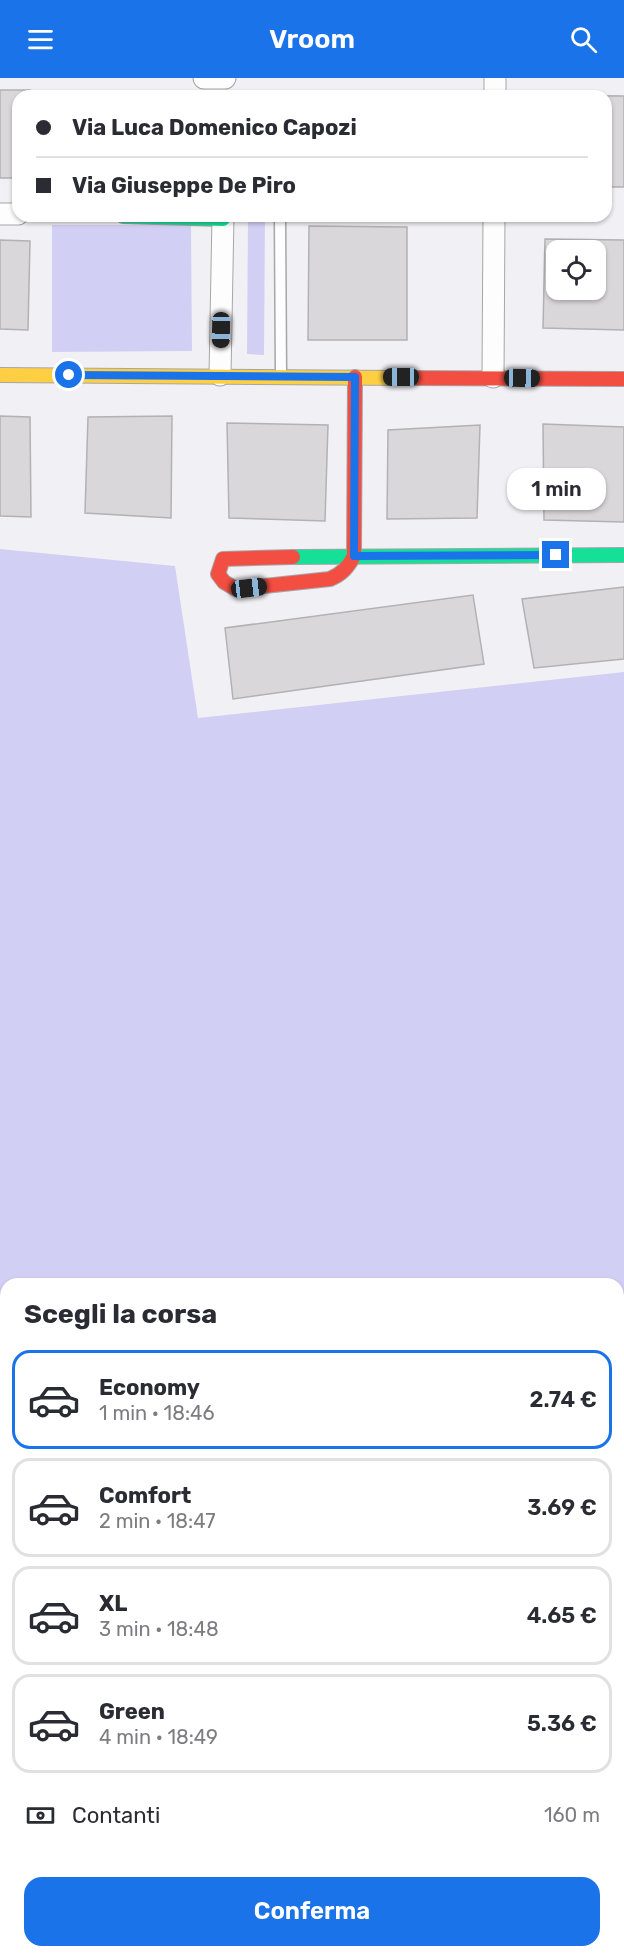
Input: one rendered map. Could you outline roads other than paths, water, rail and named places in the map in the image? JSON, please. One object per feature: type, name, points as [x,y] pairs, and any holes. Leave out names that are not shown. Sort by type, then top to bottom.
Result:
[{"type":"street","points":[[204,78],[225,78]]},
{"type":"street","points":[[220,375],[223,222]]},
{"type":"street","points":[[493,377],[494,222]]},
{"type":"street","points":[[0,375],[493,377],[624,380]]},
{"type":"street","points":[[355,377],[354,556],[345,571],[330,579],[242,589],[227,585],[218,574],[220,563],[228,557],[354,556],[624,555]]},
{"type":"lane","points":[[280,222],[281,376]]}]
